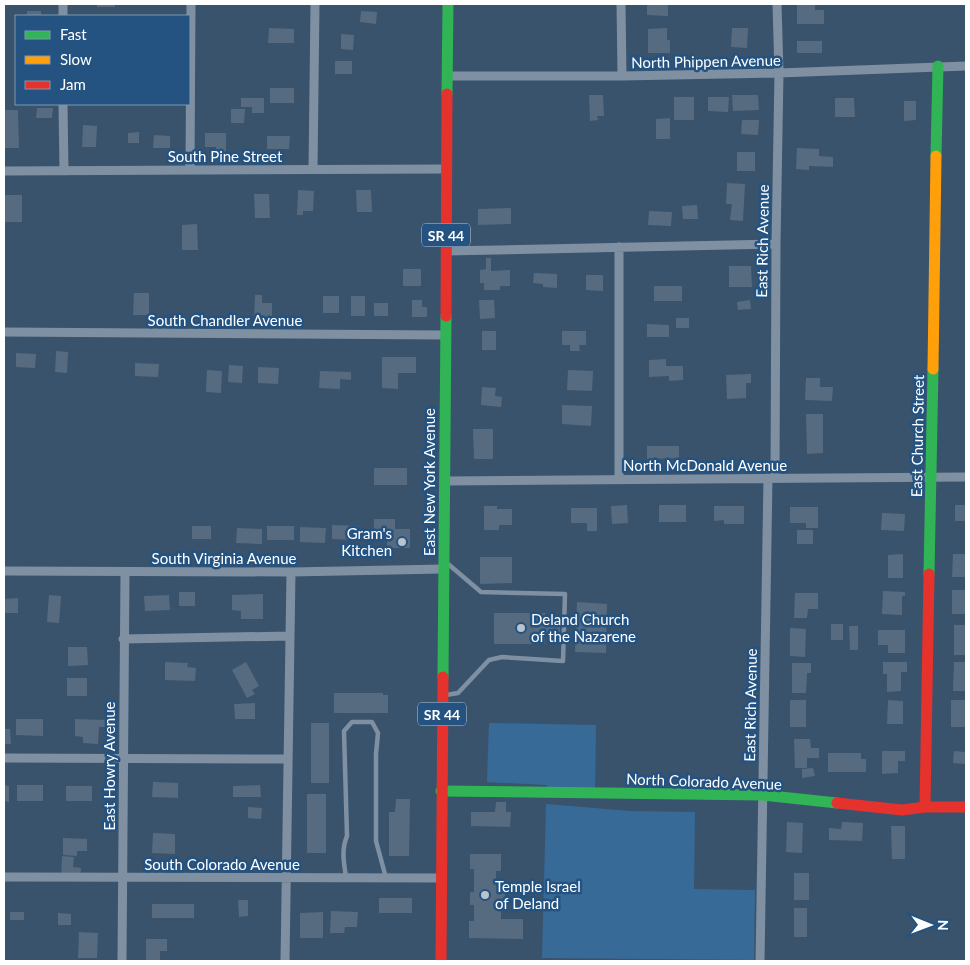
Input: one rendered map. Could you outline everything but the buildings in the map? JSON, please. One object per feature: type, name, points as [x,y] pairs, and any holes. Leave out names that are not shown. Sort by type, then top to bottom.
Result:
[{"type":"street","points":[[190,170],[191,4]]},
{"type":"street","points":[[313,169],[315,4]]},
{"type":"street","name":"East New York Avenue","points":[[441,961],[448,4]]},
{"type":"street","points":[[622,4],[622,76]]},
{"type":"street","name":"East Rich Avenue","points":[[760,961],[762,796],[772,478],[779,73],[777,4]]},
{"type":"street","name":"East Church Street","points":[[926,807],[938,66]]},
{"type":"street","name":"North Phippen Avenue","points":[[447,76],[622,76],[779,73],[966,66]]},
{"type":"street","points":[[63,105],[64,171]]},
{"type":"street","name":"South Pine Street","points":[[4,171],[446,168]]},
{"type":"street","points":[[446,250],[776,244]]},
{"type":"street","points":[[619,247],[619,479]]},
{"type":"street","name":"South Chandler Avenue","points":[[4,332],[445,335]]},
{"type":"street","name":"North McDonald Avenue","points":[[444,481],[966,477]]},
{"type":"street","name":"South Virginia Avenue","points":[[4,571],[291,572],[444,565]]},
{"type":"street","name":"East Howry Avenue","points":[[122,961],[125,572]]},
{"type":"street","points":[[285,961],[291,572]]},
{"type":"street","points":[[124,639],[290,636]]},
{"type":"street","points":[[4,758],[288,759]]},
{"type":"street","name":"North Colorado Avenue","points":[[441,791],[762,796],[902,810],[926,807],[966,807]]},
{"type":"street","name":"South Colorado Avenue","points":[[4,877],[441,878]]},
{"type":"lane","points":[[442,695],[458,693],[489,660],[502,657],[564,660],[565,594],[482,592],[444,565]]},
{"type":"lane","points":[[346,878],[343,856],[343,845],[347,836],[344,731],[352,722],[372,722],[378,733],[376,754],[376,841],[386,878]]},
{"type":"shaded area","points":[[489,723],[596,725],[595,797],[547,794],[547,785],[487,782]]},
{"type":"shaded area","points":[[546,804],[630,811],[695,812],[694,889],[755,890],[754,960],[542,958]]},
{"type":"traffic: fast","points":[[447,94],[448,4]]},
{"type":"traffic: fast","points":[[936,156],[938,66]]},
{"type":"traffic: fast","points":[[443,677],[446,316]]},
{"type":"traffic: fast","points":[[929,574],[933,369]]},
{"type":"traffic: fast","points":[[441,791],[762,795],[837,803]]},
{"type":"traffic: slow","points":[[933,369],[936,156]]},
{"type":"traffic: jam","points":[[446,316],[447,94]]},
{"type":"traffic: jam","points":[[925,807],[929,574]]},
{"type":"traffic: jam","points":[[441,961],[443,677]]},
{"type":"traffic: jam","points":[[837,803],[902,810],[925,807],[966,807]]},
{"type":"place","name":"Gram's Kitchen","points":[[402,542]]},
{"type":"place","name":"Deland Church of the Nazarene","points":[[521,628]]},
{"type":"place","name":"Temple Israel of Deland","points":[[485,895]]}]
